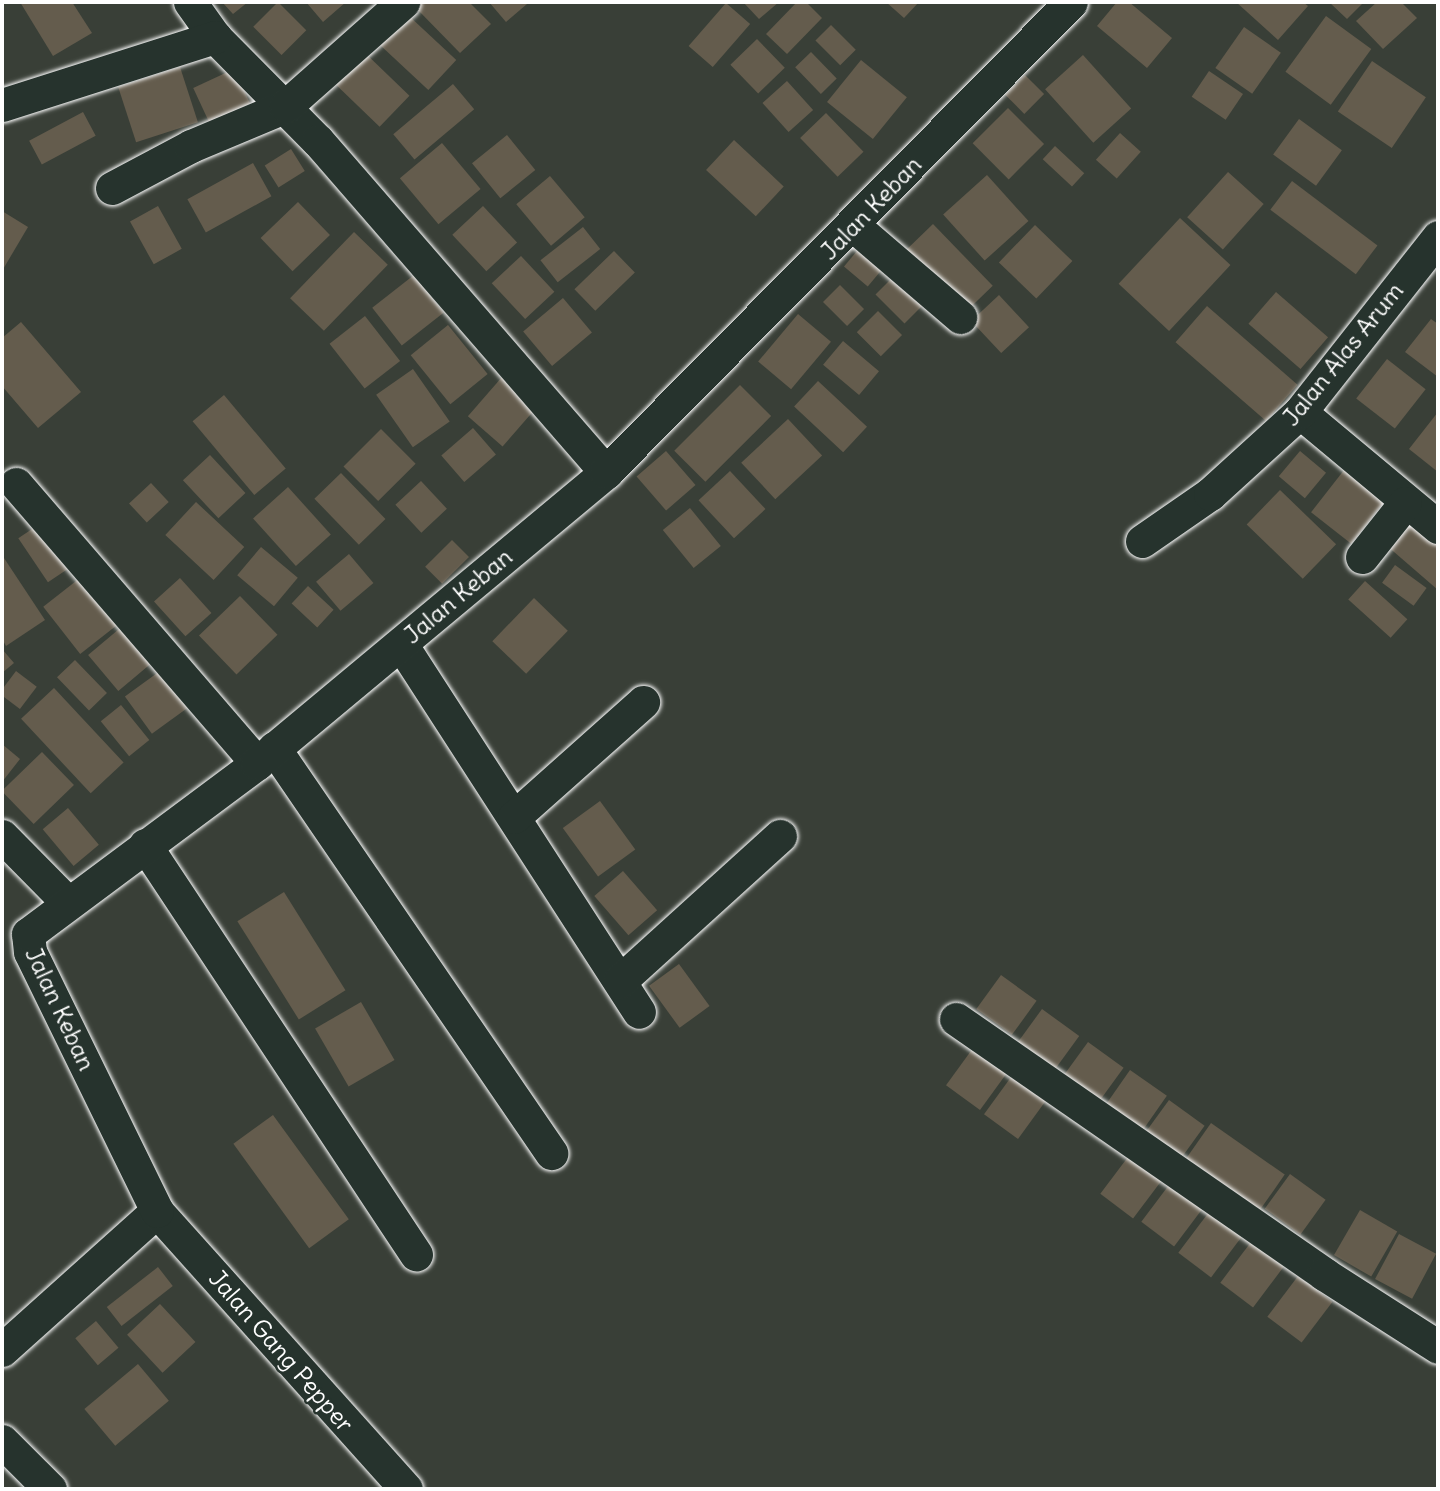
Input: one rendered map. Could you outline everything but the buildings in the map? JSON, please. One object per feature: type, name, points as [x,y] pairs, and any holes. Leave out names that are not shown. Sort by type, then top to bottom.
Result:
[{"type":"street","points":[[190,2],[215,37],[318,141],[606,472]]},
{"type":"street","points":[[112,188],[191,146],[286,106],[403,2]]},
{"type":"street","name":"Jalan Keban","points":[[157,1211],[30,952],[15,943],[265,755],[606,472],[853,226],[1071,2]]},
{"type":"street","points":[[2,105],[215,37]]},
{"type":"street","points":[[853,226],[960,317]]},
{"type":"street","name":"Jalan Alas Arum","points":[[1142,541],[1210,494],[1300,412],[1438,237]]},
{"type":"street","points":[[1300,412],[1405,503],[1438,527]]},
{"type":"street","points":[[16,484],[265,755],[551,1153]]},
{"type":"street","points":[[1362,557],[1405,503]]},
{"type":"street","points":[[401,643],[639,1012]]},
{"type":"street","points":[[514,817],[643,702]]},
{"type":"street","points":[[620,981],[780,835]]},
{"type":"street","points":[[2,836],[67,902]]},
{"type":"street","points":[[145,845],[416,1255]]},
{"type":"street","points":[[956,1019],[1324,1274],[1438,1348]]},
{"type":"street","points":[[2,1350],[157,1211]]},
{"type":"street","name":"Jalan Gang Pepper","points":[[157,1211],[406,1489]]},
{"type":"street","points":[[2,1441],[50,1489]]}]
